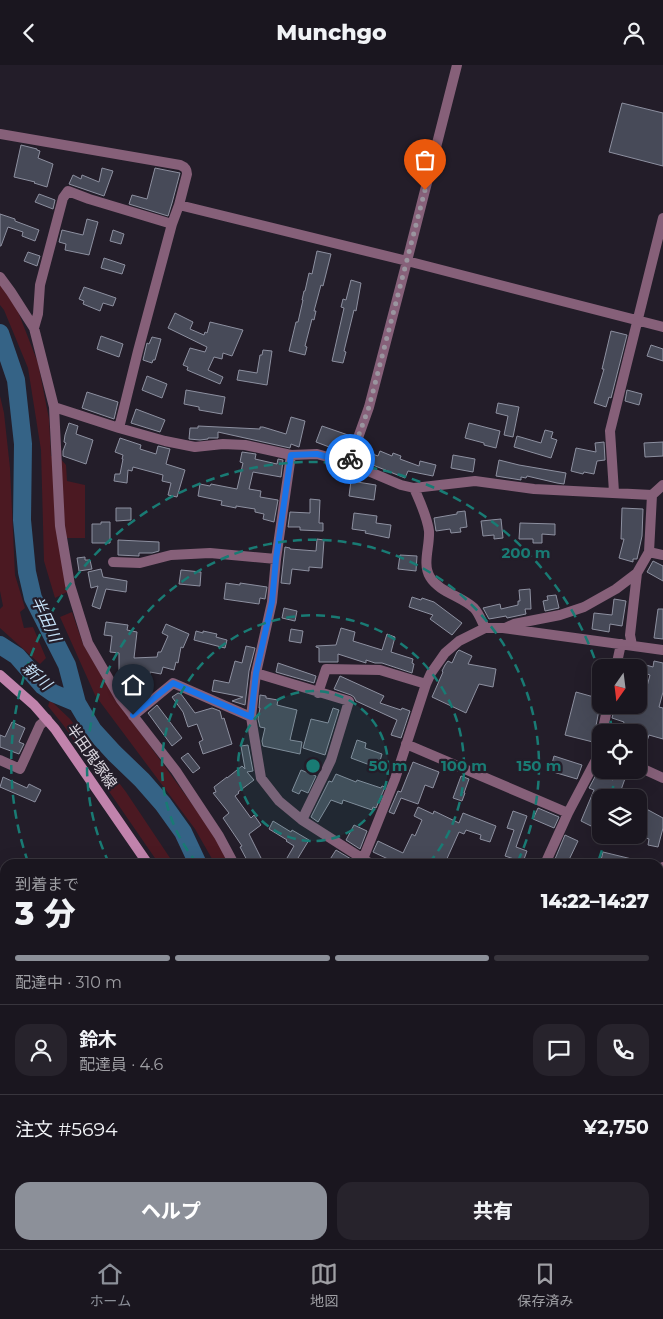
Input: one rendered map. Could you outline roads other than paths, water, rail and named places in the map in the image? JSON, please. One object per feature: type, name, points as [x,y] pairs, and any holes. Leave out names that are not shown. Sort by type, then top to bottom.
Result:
[{"type":"main road","name":"半田鬼塚線","points":[[0,675],[34,705],[55,729],[145,859]]},
{"type":"street","points":[[349,463],[369,407],[457,65]]},
{"type":"street","points":[[0,134],[180,165],[187,170],[119,428]]},
{"type":"street","points":[[34,328],[38,314],[40,285],[63,199],[68,191],[172,224]]},
{"type":"street","points":[[179,205],[663,327]]},
{"type":"street","points":[[614,492],[610,431],[663,219]]},
{"type":"street","points":[[0,277],[34,328],[54,407],[60,525],[70,585],[88,643],[121,700],[176,771],[219,836],[231,859]]},
{"type":"street","points":[[54,407],[119,428],[195,447],[223,444],[245,445],[291,455],[317,454],[349,463],[401,485],[414,488],[475,481],[534,489],[652,495]]},
{"type":"street","points":[[291,455],[276,559],[272,602],[256,673],[251,717],[261,778],[279,801],[302,820],[360,859]]},
{"type":"street","points":[[503,628],[560,615],[584,607],[616,589],[637,573],[649,552],[652,495],[663,485]]},
{"type":"street","points":[[414,488],[427,519],[429,535],[426,568],[430,577],[438,586],[476,610],[485,628]]},
{"type":"street","points":[[649,552],[663,555]]},
{"type":"street","points":[[114,562],[140,563],[171,555],[210,553],[276,559]]},
{"type":"street","points":[[620,659],[630,635],[637,573]]},
{"type":"street","points":[[366,859],[426,684],[445,653],[458,641],[485,628],[503,628],[663,650]]},
{"type":"street","points":[[318,693],[326,669],[380,671],[426,684]]},
{"type":"street","points":[[256,673],[349,701],[331,760],[302,820]]},
{"type":"street","points":[[133,715],[173,683],[251,717]]},
{"type":"street","points":[[0,760],[20,769],[40,725],[47,719]]},
{"type":"street","points":[[406,744],[568,813]]},
{"type":"street","points":[[547,859],[568,813],[592,767]]},
{"type":"street","points":[[647,771],[663,778]]},
{"type":"waterway","name":"半田川","points":[[0,333],[16,380],[23,444],[22,520],[27,572],[33,598],[67,665],[77,703],[93,730],[163,804],[183,832],[196,859]]},
{"type":"waterway","name":"新川","points":[[0,645],[17,656],[43,686],[53,693],[77,703]]}]
